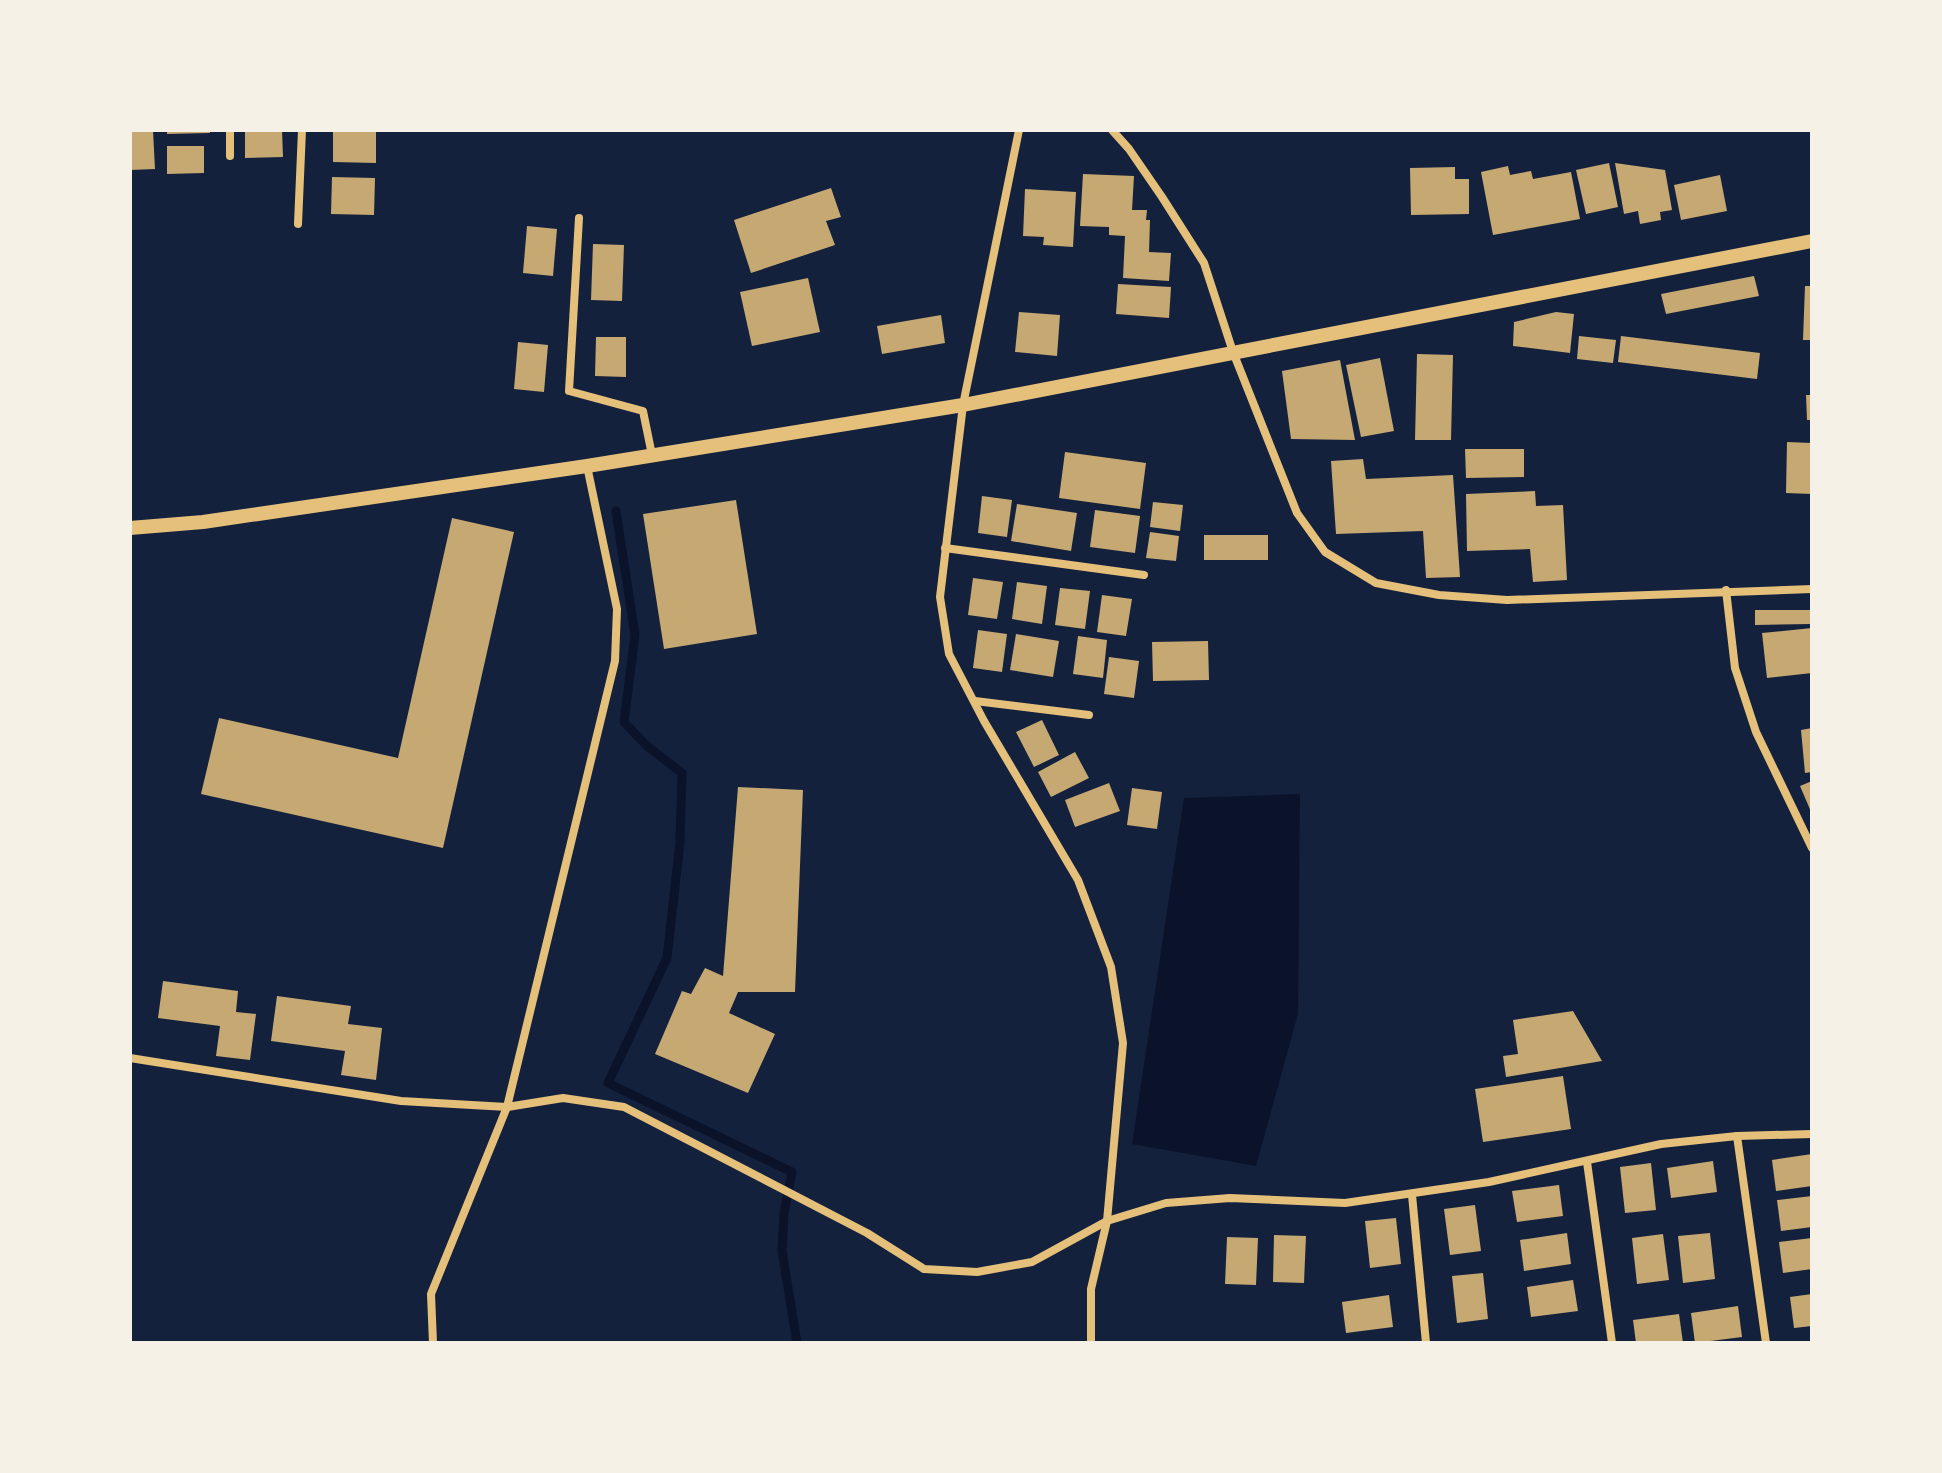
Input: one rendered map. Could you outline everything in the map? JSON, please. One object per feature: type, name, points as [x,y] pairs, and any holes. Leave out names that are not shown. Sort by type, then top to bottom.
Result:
[{"type":"street","points":[[230,130],[230,156]]},
{"type":"street","points":[[298,224],[302,130]]},
{"type":"street","points":[[1019,130],[963,405],[940,597],[949,654],[984,721],[1078,880],[1111,967],[1123,1043],[1107,1221],[1091,1289],[1091,1343]]},
{"type":"street","points":[[1112,130],[1129,149],[1204,263],[1233,352],[1297,513],[1325,552],[1376,583],[1439,595],[1507,600],[1812,589]]},
{"type":"street","points":[[579,218],[569,391],[643,411],[652,455]]},
{"type":"street","points":[[130,528],[203,522],[587,466],[963,405],[1812,241]]},
{"type":"street","points":[[433,1343],[431,1294],[507,1107],[615,661],[617,609],[587,466]]},
{"type":"street","points":[[945,548],[1144,575]]},
{"type":"street","points":[[1726,590],[1735,668],[1756,732],[1812,848]]},
{"type":"street","points":[[975,701],[1089,715]]},
{"type":"street","points":[[130,1058],[401,1101],[507,1107],[563,1098],[624,1107],[867,1233],[924,1269],[977,1272],[1032,1262],[1107,1221],[1166,1203],[1230,1198],[1345,1203],[1412,1195],[1587,1162],[1661,1144],[1737,1136],[1812,1134]]},
{"type":"street","points":[[1737,1136],[1766,1343]]},
{"type":"street","points":[[1587,1162],[1612,1343]]},
{"type":"street","points":[[1412,1195],[1426,1343]]},
{"type":"water","points":[[1300,794],[1298,1014],[1256,1166],[1132,1144],[1184,798]]},
{"type":"building","points":[[130,130],[153,130],[155,169],[130,170]]},
{"type":"building","points":[[167,130],[210,130],[210,133],[167,134]]},
{"type":"building","points":[[245,130],[282,130],[283,157],[245,158]]},
{"type":"building","points":[[333,130],[376,130],[376,163],[333,162]]},
{"type":"building","points":[[167,146],[204,146],[204,173],[167,174]]},
{"type":"building","points":[[1609,163],[1618,207],[1586,214],[1576,170]]},
{"type":"building","points":[[1615,163],[1665,170],[1672,210],[1660,212],[1661,220],[1640,224],[1638,211],[1624,214]]},
{"type":"building","points":[[1508,166],[1510,175],[1531,171],[1533,179],[1571,172],[1580,219],[1493,235],[1481,172]]},
{"type":"building","points":[[1455,167],[1455,179],[1469,179],[1469,214],[1411,215],[1410,168]]},
{"type":"building","points":[[1083,174],[1134,176],[1132,210],[1147,210],[1146,220],[1150,220],[1149,252],[1171,253],[1169,281],[1123,278],[1125,236],[1109,235],[1109,227],[1080,226]]},
{"type":"building","points":[[1720,175],[1727,211],[1681,220],[1674,185]]},
{"type":"building","points":[[332,177],[375,178],[374,215],[331,214]]},
{"type":"building","points":[[831,188],[841,217],[826,221],[835,245],[751,273],[734,220]]},
{"type":"building","points":[[1025,189],[1076,192],[1073,247],[1043,245],[1044,237],[1023,236]]},
{"type":"building","points":[[527,226],[557,229],[553,276],[523,273]]},
{"type":"building","points":[[593,244],[624,245],[622,301],[591,300]]},
{"type":"building","points":[[1754,276],[1759,296],[1666,314],[1661,294]]},
{"type":"building","points":[[808,278],[820,332],[752,346],[740,292]]},
{"type":"building","points":[[1118,284],[1171,287],[1169,318],[1116,314]]},
{"type":"building","points":[[1805,286],[1812,286],[1812,340],[1803,340]]},
{"type":"building","points":[[1019,312],[1060,315],[1057,356],[1015,352]]},
{"type":"building","points":[[1556,312],[1574,314],[1570,353],[1513,346],[1514,322]]},
{"type":"building","points":[[941,315],[945,343],[882,354],[877,326]]},
{"type":"building","points":[[1579,336],[1616,340],[1613,363],[1577,359]]},
{"type":"building","points":[[1621,336],[1760,353],[1757,379],[1618,362]]},
{"type":"building","points":[[596,337],[626,337],[626,377],[595,376]]},
{"type":"building","points":[[518,342],[548,345],[544,392],[514,389]]},
{"type":"building","points":[[1417,354],[1453,355],[1451,440],[1415,440]]},
{"type":"building","points":[[1380,358],[1394,431],[1361,437],[1346,365]]},
{"type":"building","points":[[1340,360],[1355,440],[1291,439],[1282,371]]},
{"type":"building","points":[[1806,395],[1812,395],[1812,420],[1807,420]]},
{"type":"building","points":[[1787,442],[1812,443],[1812,494],[1786,493]]},
{"type":"building","points":[[1465,449],[1524,449],[1524,477],[1466,478]]},
{"type":"building","points":[[1065,452],[1146,463],[1140,509],[1059,498]]},
{"type":"building","points":[[1363,459],[1366,479],[1453,475],[1460,577],[1426,578],[1423,531],[1336,534],[1331,461]]},
{"type":"building","points":[[1535,491],[1536,506],[1563,505],[1567,580],[1533,582],[1530,549],[1467,551],[1466,494]]},
{"type":"building","points":[[982,496],[1012,500],[1007,537],[978,533]]},
{"type":"building","points":[[736,500],[757,634],[664,649],[643,514]]},
{"type":"building","points":[[1153,502],[1183,505],[1180,531],[1150,527]]},
{"type":"building","points":[[1017,504],[1077,513],[1071,551],[1011,541]]},
{"type":"building","points":[[1095,510],[1140,516],[1135,553],[1090,547]]},
{"type":"building","points":[[452,518],[514,532],[443,848],[201,794],[219,718],[398,758]]},
{"type":"building","points":[[1150,532],[1179,536],[1176,561],[1146,558]]},
{"type":"building","points":[[1204,535],[1268,535],[1268,560],[1204,560]]},
{"type":"building","points":[[973,578],[1003,582],[997,619],[968,615]]},
{"type":"building","points":[[1017,582],[1047,586],[1042,624],[1012,619]]},
{"type":"building","points":[[1060,588],[1090,591],[1085,629],[1055,625]]},
{"type":"building","points":[[1102,595],[1132,599],[1126,636],[1097,632]]},
{"type":"building","points":[[1755,610],[1812,610],[1812,624],[1755,625]]},
{"type":"building","points":[[1812,628],[1812,673],[1767,678],[1762,633]]},
{"type":"building","points":[[978,630],[1007,634],[1002,672],[973,668]]},
{"type":"building","points":[[1016,634],[1059,641],[1053,677],[1010,670]]},
{"type":"building","points":[[1078,636],[1107,640],[1103,678],[1073,674]]},
{"type":"building","points":[[1208,641],[1209,680],[1153,681],[1152,642]]},
{"type":"building","points":[[1109,657],[1139,661],[1134,698],[1104,694]]},
{"type":"building","points":[[1042,720],[1059,755],[1034,767],[1016,732]]},
{"type":"building","points":[[1812,728],[1812,772],[1805,773],[1801,730]]},
{"type":"building","points":[[1075,752],[1089,778],[1051,797],[1038,772]]},
{"type":"building","points":[[1812,781],[1812,814],[1800,786]]},
{"type":"building","points":[[1109,783],[1120,811],[1075,827],[1065,800]]},
{"type":"building","points":[[738,787],[803,790],[795,992],[738,992],[729,1013],[775,1034],[748,1093],[655,1054],[682,991],[691,994],[705,968],[723,976]]},
{"type":"building","points":[[1132,788],[1162,792],[1157,829],[1127,825]]},
{"type":"building","points":[[163,981],[238,991],[236,1012],[256,1014],[250,1060],[216,1056],[220,1026],[158,1018]]},
{"type":"building","points":[[277,996],[351,1006],[348,1024],[382,1028],[376,1080],[341,1075],[345,1051],[271,1041]]},
{"type":"building","points":[[1573,1011],[1602,1061],[1506,1077],[1503,1056],[1518,1054],[1513,1020]]},
{"type":"building","points":[[1563,1076],[1571,1129],[1483,1142],[1475,1089]]},
{"type":"building","points":[[1812,1154],[1812,1186],[1776,1191],[1772,1160]]},
{"type":"building","points":[[1713,1161],[1717,1192],[1671,1198],[1667,1168]]},
{"type":"building","points":[[1651,1163],[1656,1210],[1625,1213],[1620,1167]]},
{"type":"building","points":[[1559,1185],[1563,1216],[1517,1222],[1512,1191]]},
{"type":"building","points":[[1812,1196],[1812,1227],[1781,1231],[1777,1200]]},
{"type":"building","points":[[1475,1205],[1481,1251],[1450,1255],[1444,1209]]},
{"type":"building","points":[[1396,1218],[1401,1264],[1370,1268],[1365,1221]]},
{"type":"building","points":[[1567,1233],[1571,1264],[1524,1271],[1520,1240]]},
{"type":"building","points":[[1710,1233],[1715,1279],[1683,1283],[1678,1236]]},
{"type":"building","points":[[1663,1234],[1669,1280],[1637,1284],[1632,1238]]},
{"type":"building","points":[[1274,1235],[1306,1236],[1304,1283],[1273,1282]]},
{"type":"building","points":[[1227,1237],[1258,1238],[1256,1285],[1225,1284]]},
{"type":"building","points":[[1812,1238],[1812,1269],[1783,1273],[1779,1242]]},
{"type":"building","points":[[1483,1273],[1488,1319],[1457,1323],[1452,1276]]},
{"type":"building","points":[[1573,1280],[1578,1311],[1531,1317],[1527,1287]]},
{"type":"building","points":[[1812,1294],[1812,1326],[1794,1328],[1790,1297]]},
{"type":"building","points":[[1389,1295],[1393,1327],[1346,1333],[1342,1302]]},
{"type":"building","points":[[1738,1306],[1742,1337],[1695,1343],[1691,1313]]},
{"type":"building","points":[[1679,1314],[1683,1343],[1636,1343],[1633,1320]]},
{"type":"waterway","points":[[616,511],[635,635],[624,722],[647,746],[682,773],[680,842],[667,958],[608,1083],[792,1172],[784,1213],[782,1251],[797,1343]]}]
